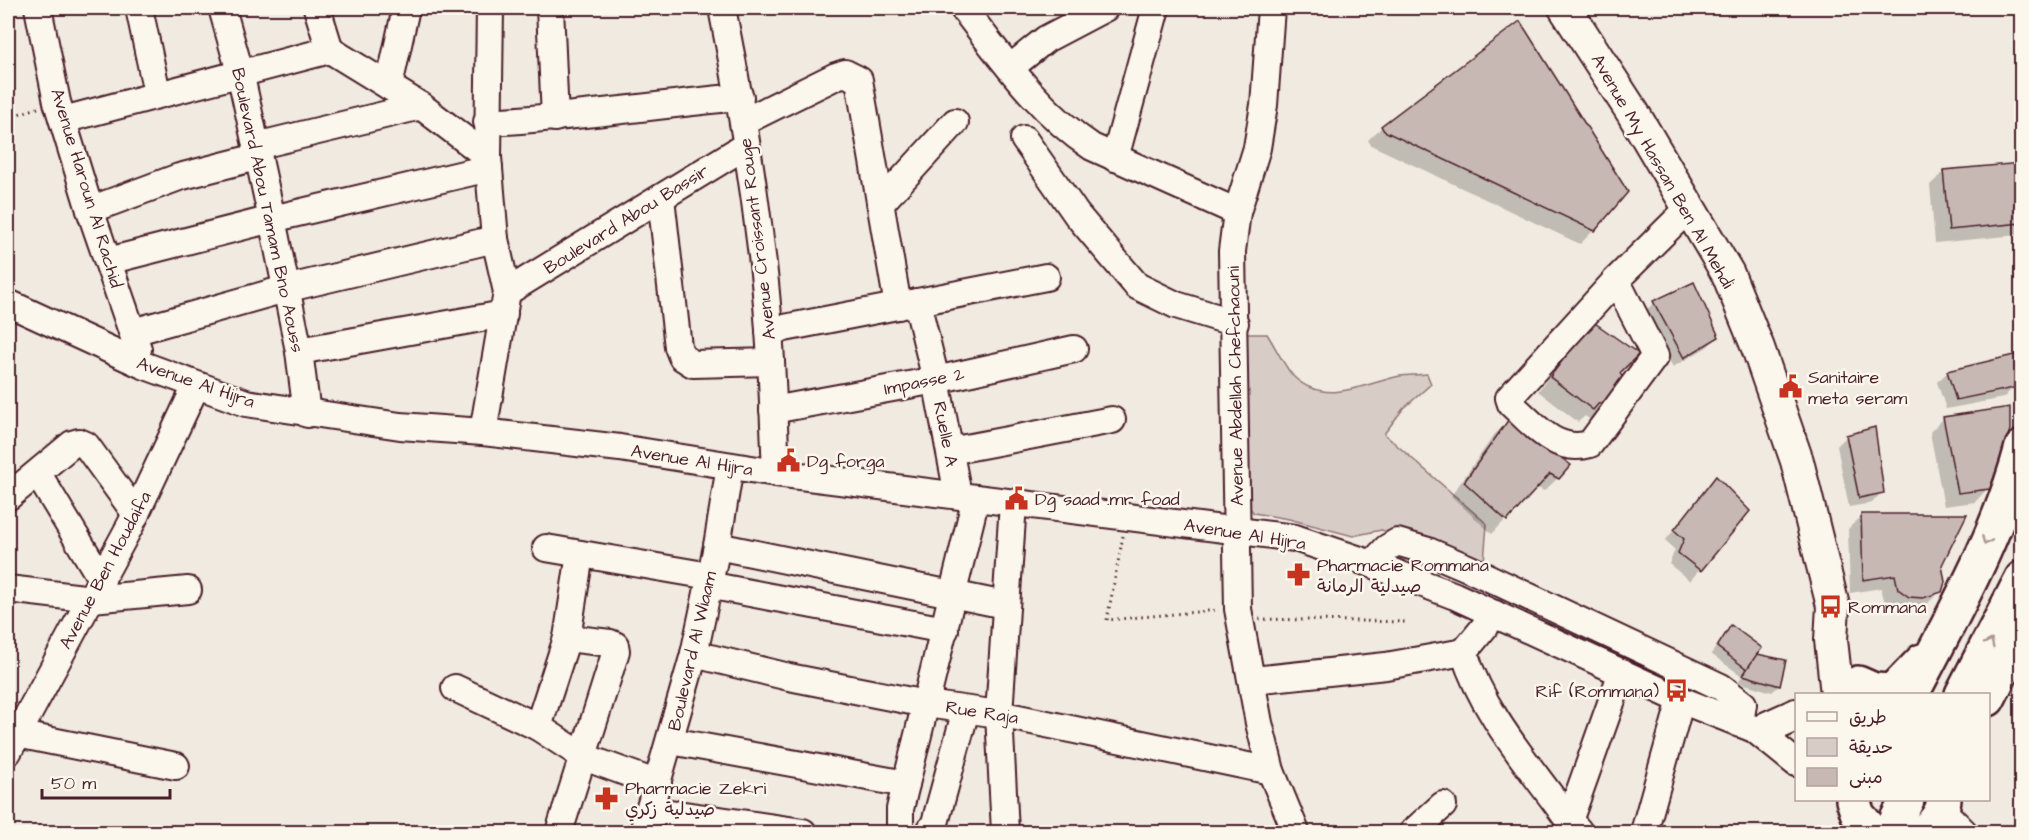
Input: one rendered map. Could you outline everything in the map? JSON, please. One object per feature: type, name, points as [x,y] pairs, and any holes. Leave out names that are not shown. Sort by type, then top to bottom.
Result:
[{"type":"highway","points":[[1913,693],[1966,588],[2014,476],[2022,447]]},
{"type":"highway","points":[[1935,693],[1972,625],[2006,553],[2022,511]]},
{"type":"highway","points":[[1963,693],[2022,579]]},
{"type":"highway","points":[[1990,697],[2022,632]]},
{"type":"highway","points":[[1843,689],[1893,691],[1916,669],[1941,638]]},
{"type":"main road","name":"Avenue My Hassan Ben Al Mehdi","points":[[1565,8],[1633,113],[1728,274],[1758,348],[1797,461],[1834,614],[1846,639],[1843,689]]},
{"type":"main road","points":[[1754,727],[1795,716]]},
{"type":"street","name":"Avenue Haroun Al Rachid","points":[[38,8],[60,111],[90,210],[143,365]]},
{"type":"street","points":[[139,8],[157,93]]},
{"type":"street","name":"Boulevard Abou Tamam Bno Aouss","points":[[222,8],[240,72],[272,219],[299,351],[307,414]]},
{"type":"street","points":[[317,8],[330,50],[421,106],[489,162]]},
{"type":"street","points":[[388,86],[406,8]]},
{"type":"street","points":[[483,432],[506,303],[495,238],[489,162],[487,122],[490,8]]},
{"type":"street","points":[[550,8],[555,118]]},
{"type":"street","name":"Avenue Croissant Rouge","points":[[722,8],[740,96],[763,263],[771,362],[776,473]]},
{"type":"street","points":[[963,8],[1010,68],[1057,121],[1092,147],[1237,212]]},
{"type":"street","points":[[1010,68],[1046,39],[1105,8]]},
{"type":"street","points":[[1115,158],[1156,8]]},
{"type":"street","name":"Avenue Abdellah Chefchaouni","points":[[1271,8],[1264,105],[1257,148],[1237,212],[1232,251],[1239,614],[1253,680],[1259,723],[1271,771],[1296,832]]},
{"type":"street","points":[[60,111],[157,93],[330,50]]},
{"type":"street","name":"Boulevard Abou Bassir","points":[[506,303],[662,198],[744,134],[836,76],[845,73],[859,80],[863,92],[881,203]]},
{"type":"street","points":[[487,122],[555,118],[740,96]]},
{"type":"street","points":[[90,210],[179,177],[257,152],[421,106]]},
{"type":"street","points":[[881,203],[955,122]]},
{"type":"street","points":[[1024,139],[1077,215],[1137,286],[1176,305],[1235,323]]},
{"type":"street","points":[[108,261],[489,162]]},
{"type":"street","points":[[662,198],[682,357],[693,364],[771,362]]},
{"type":"street","name":"Ruelle A","points":[[881,203],[907,304],[936,380],[950,452],[967,496]]},
{"type":"street","points":[[1616,280],[1655,356],[1590,444],[1578,448],[1559,445],[1511,404],[1509,398],[1616,280],[1689,208]]},
{"type":"street","points":[[133,333],[285,289],[495,238]]},
{"type":"street","points":[[769,331],[1046,277]]},
{"type":"street","name":"Avenue Al Hijra","points":[[8,303],[143,365],[196,386],[246,402],[307,414],[400,426],[483,432],[620,448],[776,473],[1295,538],[1455,596],[1681,700],[1754,727],[1795,736]]},
{"type":"street","points":[[299,351],[506,303]]},
{"type":"street","name":"Impasse 2","points":[[773,410],[936,380],[1074,349]]},
{"type":"street","name":"Avenue Ben Houdaifa","points":[[12,743],[136,514],[196,386]]},
{"type":"street","points":[[950,452],[1112,420]]},
{"type":"street","points":[[8,497],[72,444],[79,442],[86,445],[136,514]]},
{"type":"street","name":"Boulevard Al Wiaam","points":[[646,821],[671,741],[694,654],[717,546],[730,466]]},
{"type":"street","points":[[38,474],[97,589]]},
{"type":"street","points":[[900,832],[900,815],[906,784],[954,594],[967,496]]},
{"type":"street","points":[[1005,832],[999,714],[1013,503]]},
{"type":"street","points":[[1372,564],[1387,548],[1397,542],[1428,551],[1468,568],[1734,694],[1743,704],[1754,727]]},
{"type":"street","points":[[717,546],[1005,605]]},
{"type":"street","points":[[546,548],[945,630]]},
{"type":"street","points":[[538,727],[567,638],[580,554]]},
{"type":"street","points":[[1455,596],[1468,568]]},
{"type":"street","points":[[8,589],[188,590]]},
{"type":"street","points":[[1253,680],[1386,666],[1464,652],[1495,614]]},
{"type":"street","points":[[1558,643],[1571,615]]},
{"type":"street","points":[[560,832],[584,757],[615,645],[567,638]]},
{"type":"street","points":[[1464,652],[1470,671],[1489,707],[1575,827]]},
{"type":"street","name":"Rue Raja","points":[[694,654],[789,677],[926,704],[999,714],[1271,771]]},
{"type":"street","points":[[1575,827],[1622,672]]},
{"type":"street","points":[[454,688],[538,727],[584,757],[658,784]]},
{"type":"street","points":[[1644,832],[1681,700]]},
{"type":"street","points":[[929,832],[936,823],[966,710]]},
{"type":"street","name":"Avenue Al Hijra","points":[[1754,727],[1795,761]]},
{"type":"street","points":[[671,741],[906,784]]},
{"type":"street","points":[[12,743],[176,766]]},
{"type":"street","points":[[1413,832],[1443,805]]},
{"type":"street","points":[[646,821],[803,832]]},
{"type":"path","points":[[8,117],[60,111]]},
{"type":"path","points":[[1126,517],[1118,575],[1107,620],[1239,614],[1408,622]]},
{"type":"green space","points":[[1244,334],[1267,334],[1294,377],[1306,386],[1319,390],[1332,392],[1346,390],[1400,376],[1427,374],[1431,384],[1403,409],[1384,434],[1487,524],[1483,574],[1398,534],[1381,530],[1353,536],[1289,519],[1254,513],[1248,506]]},
{"type":"building","points":[[1520,21],[1628,192],[1595,231],[1384,131],[1381,126]]},
{"type":"building","points":[[2022,163],[2022,223],[1949,230],[1943,170]]},
{"type":"building","points":[[1694,282],[1719,337],[1684,358],[1653,301]]},
{"type":"building","points":[[1592,321],[1639,354],[1620,373],[1625,382],[1606,409],[1599,403],[1593,410],[1550,377]]},
{"type":"building","points":[[2018,354],[2014,388],[1956,400],[1947,371]]},
{"type":"building","points":[[2010,407],[2010,430],[1990,489],[1958,493],[1943,417]]},
{"type":"building","points":[[1509,419],[1571,465],[1559,479],[1550,474],[1507,521],[1464,482]]},
{"type":"building","points":[[1875,427],[1884,493],[1859,498],[1846,435]]},
{"type":"building","points":[[1716,476],[1750,511],[1701,571],[1678,553],[1684,539],[1674,530]]},
{"type":"building","points":[[1861,514],[1967,514],[1942,565],[1945,582],[1942,592],[1923,598],[1909,597],[1898,589],[1895,575],[1863,580]]},
{"type":"building","points":[[1731,625],[1762,648],[1747,669],[1717,647]]},
{"type":"building","points":[[1757,654],[1786,660],[1780,686],[1743,675]]},
{"type":"place","name":"Sanitaire meta seram","points":[[1790,387]]},
{"type":"place","name":"Dg forga","points":[[789,461]]},
{"type":"place","name":"Dg saad .mr foad","points":[[1017,499]]},
{"type":"place","name":"Pharmacie Rommana صيدلية الرمانة","points":[[1299,575]]},
{"type":"place","name":"Rommana","points":[[1830,607]]},
{"type":"place","name":"Rif (Rommana)","points":[[1677,691]]},
{"type":"place","name":"Pharmacie Zekri صيدلية زكري","points":[[607,798]]}]
